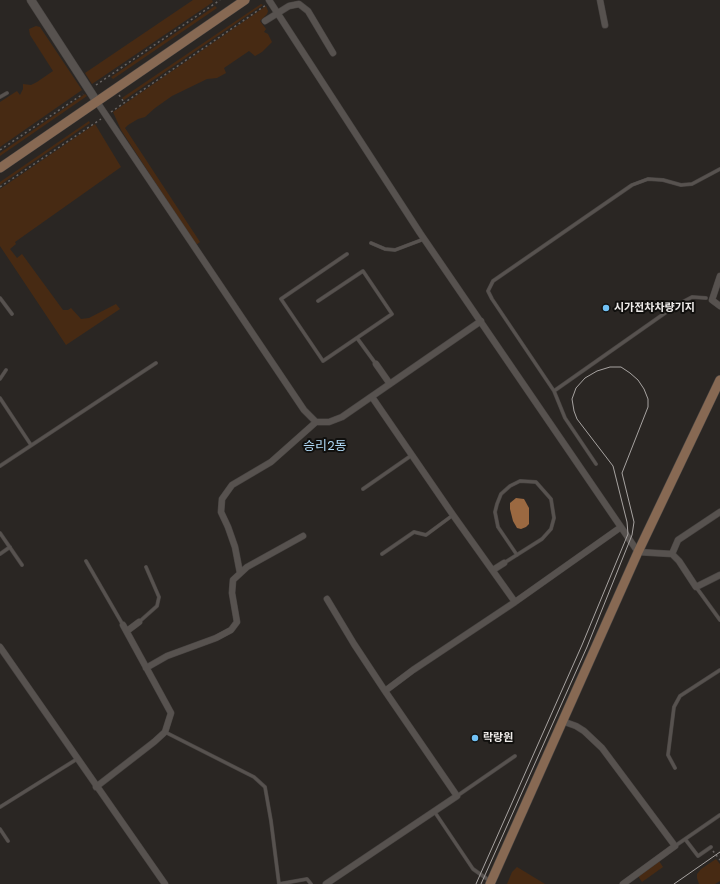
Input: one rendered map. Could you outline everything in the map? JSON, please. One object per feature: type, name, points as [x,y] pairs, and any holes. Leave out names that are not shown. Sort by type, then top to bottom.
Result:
[{"type":"main road","points":[[0,168],[245,0]]},
{"type":"main road","points":[[490,883],[638,552],[720,380]]},
{"type":"street","points":[[31,0],[97,102],[304,410],[316,422]]},
{"type":"street","points":[[600,0],[605,25]]},
{"type":"street","points":[[270,1],[424,239],[638,552],[672,554],[679,561],[696,587],[720,575]]},
{"type":"street","points":[[265,21],[289,6],[299,4],[308,11],[333,53]]},
{"type":"street","points":[[720,276],[709,299],[720,306]]},
{"type":"street","points":[[240,573],[235,547],[221,512],[222,499],[232,485],[271,462],[316,422],[329,422],[342,417],[480,321]]},
{"type":"street","points":[[376,364],[390,384]]},
{"type":"street","points":[[372,397],[515,602]]},
{"type":"street","points":[[672,554],[678,540],[720,512]]},
{"type":"street","points":[[385,691],[413,670],[515,602],[620,527]]},
{"type":"street","points":[[146,668],[168,656],[216,638],[231,630],[237,622],[232,593],[233,580],[247,567],[303,536]]},
{"type":"street","points":[[493,570],[504,562]]},
{"type":"street","points":[[326,884],[457,796],[385,691],[327,599]]},
{"type":"street","points":[[96,787],[165,732],[172,713],[125,628],[139,622]]},
{"type":"street","points":[[0,647],[77,760],[165,884]]},
{"type":"street","points":[[562,721],[576,726],[584,731],[602,748],[675,846],[623,884]]},
{"type":"lane","points":[[0,97],[7,93]]},
{"type":"lane","points":[[596,464],[565,418],[554,391],[488,291],[493,281],[632,185],[648,179],[663,180],[681,185],[692,184],[720,170]]},
{"type":"lane","points":[[372,243],[385,249],[395,250],[424,239]]},
{"type":"lane","points":[[318,301],[363,271],[392,314],[323,361],[281,299],[347,254]]},
{"type":"lane","points":[[554,391],[674,306],[692,297],[709,299]]},
{"type":"lane","points":[[0,298],[12,314]]},
{"type":"lane","points":[[356,338],[376,364]]},
{"type":"lane","points":[[0,466],[156,363]]},
{"type":"lane","points":[[0,379],[6,370]]},
{"type":"lane","points":[[0,398],[31,445]]},
{"type":"lane","points":[[363,489],[412,455]]},
{"type":"lane","points":[[504,562],[517,555],[542,539],[551,529],[554,518],[551,499],[536,482],[527,480],[520,481],[510,486],[500,494],[496,504],[495,512],[498,527],[517,555]]},
{"type":"lane","points":[[382,554],[414,532],[426,535],[453,515]]},
{"type":"lane","points":[[0,533],[22,564]]},
{"type":"lane","points":[[0,554],[10,547]]},
{"type":"lane","points":[[86,561],[125,628]]},
{"type":"lane","points":[[139,622],[157,606],[159,597],[146,567]]},
{"type":"lane","points":[[696,587],[720,620]]},
{"type":"lane","points":[[675,768],[668,755],[674,707],[680,696],[720,670]]},
{"type":"lane","points":[[165,732],[254,777],[265,787],[279,884],[307,879],[311,884]]},
{"type":"lane","points":[[457,796],[515,756]]},
{"type":"lane","points":[[0,807],[77,760]]},
{"type":"lane","points":[[434,811],[473,869],[490,883]]},
{"type":"lane","points":[[675,846],[720,815]]},
{"type":"lane","points":[[0,829],[8,841]]},
{"type":"lane","points":[[685,838],[698,856],[711,847]]},
{"type":"path","points":[[0,150],[220,0]]},
{"type":"path","points":[[0,187],[270,1]]},
{"type":"path","points":[[711,847],[720,860]]},
{"type":"shaded area","points":[[193,0],[212,0],[213,2],[92,84],[85,73]]},
{"type":"shaded area","points":[[261,4],[263,5],[124,100],[122,98]]},
{"type":"shaded area","points":[[215,6],[217,8],[113,79],[111,77]]},
{"type":"shaded area","points":[[266,6],[268,11],[267,14],[260,21],[266,29],[264,32],[268,34],[272,42],[262,52],[255,56],[249,51],[224,68],[226,73],[217,78],[207,79],[172,96],[145,117],[138,119],[125,128],[200,242],[196,245],[121,130],[113,112]]},
{"type":"shaded area","points":[[36,26],[40,27],[82,90],[0,147],[0,102],[17,91],[20,95],[23,89],[23,84],[31,85],[53,71],[30,35],[29,29]]},
{"type":"shaded area","points":[[85,94],[87,96],[0,156],[0,153]]},
{"type":"shaded area","points":[[89,121],[90,123],[0,185],[0,182]]},
{"type":"shaded area","points":[[95,124],[121,167],[15,242],[16,244],[10,249],[17,258],[22,254],[63,310],[68,310],[71,308],[81,319],[89,318],[116,304],[120,309],[66,345],[0,246],[0,189]]},
{"type":"shaded area","points":[[516,498],[524,499],[529,508],[529,524],[521,529],[517,528],[513,521],[510,509],[510,503]]},
{"type":"shaded area","points":[[716,859],[720,864],[720,881],[715,884],[699,884],[697,874],[701,869]]},
{"type":"shaded area","points":[[659,861],[663,867],[642,882],[638,876]]},
{"type":"shaded area","points":[[517,867],[545,884],[507,884],[512,872]]},
{"type":"tram line","points":[[476,884],[582,645],[628,534],[627,522],[613,466],[577,419],[572,399],[576,388],[585,378],[597,371],[610,367],[621,367],[638,380],[648,399],[648,407],[622,473],[634,522],[632,535],[587,647],[481,884]]},
{"type":"tram line","points":[[674,884],[720,852]]},
{"type":"place","name":"시가전차차량기지","points":[[606,308]]},
{"type":"place","name":"락랑원","points":[[475,738]]},
{"type":"district","name":"승리2동","points":[[325,446]]}]
